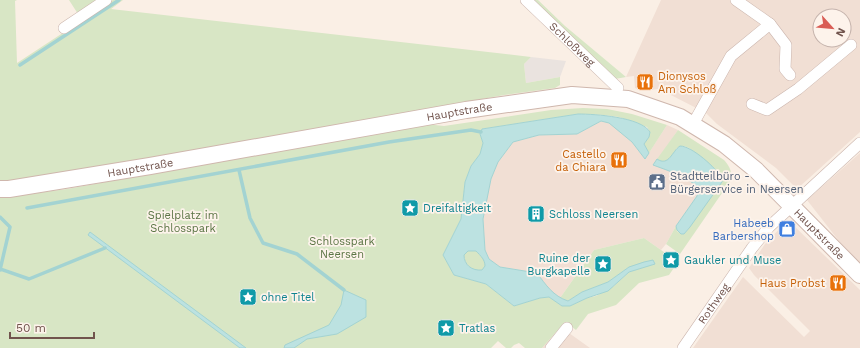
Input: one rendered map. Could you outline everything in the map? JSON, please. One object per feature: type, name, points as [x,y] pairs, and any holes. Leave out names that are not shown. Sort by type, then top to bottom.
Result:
[{"type":"street","points":[[64,28],[106,0]]},
{"type":"street","name":"Schloßweg","points":[[526,0],[618,88]]},
{"type":"street","points":[[736,0],[770,24],[786,45],[785,69],[790,75]]},
{"type":"street","points":[[693,124],[731,56],[770,24]]},
{"type":"street","points":[[752,104],[767,110],[798,89],[847,48]]},
{"type":"street","name":"Hauptstraße","points":[[0,189],[9,189],[150,166],[466,110],[572,95],[634,100],[680,117],[724,144],[756,170],[860,275]]},
{"type":"street","name":"Rothweg","points":[[682,348],[759,238],[775,220],[860,143]]},
{"type":"street","points":[[551,348],[567,328]]},
{"type":"shaded area","points":[[661,0],[860,0],[860,132],[797,189],[776,168],[717,124],[706,113],[665,92],[665,88],[643,91],[635,88],[634,76],[626,77]]},
{"type":"shaded area","points":[[531,57],[566,61],[560,77],[526,83],[524,64]]},
{"type":"shaded area","points":[[601,121],[609,122],[632,142],[645,159],[667,125],[678,130],[654,165],[675,173],[692,182],[699,188],[697,196],[661,250],[644,238],[594,250],[560,298],[552,293],[537,273],[500,267],[489,259],[485,250],[483,219],[486,199],[491,179],[498,162],[513,142],[539,135],[577,134]]},
{"type":"shaded area","points":[[860,153],[860,263],[839,241],[807,200]]},
{"type":"shaded area","points":[[788,220],[860,290],[860,348],[693,348],[743,277],[804,337],[810,331],[754,275],[749,268],[765,244]]},
{"type":"shaded area","points":[[557,331],[569,333],[590,348],[542,348]]},
{"type":"green space","points":[[0,0],[17,0],[15,1],[17,63],[113,0],[123,0],[111,9],[531,57],[524,64],[526,83],[560,77],[560,85],[555,88],[504,95],[68,175],[0,182]]},
{"type":"green space","points":[[69,0],[99,0],[78,14]]},
{"type":"green space","points":[[530,0],[538,0],[565,26],[626,77],[615,79]]},
{"type":"green space","name":"Schlosspark Neersen","points":[[583,108],[607,109],[632,114],[667,125],[649,153],[644,144],[649,137],[650,132],[647,127],[619,117],[578,114],[482,129],[480,134],[483,143],[480,154],[471,166],[465,182],[461,219],[443,255],[454,275],[486,284],[514,306],[540,298],[549,297],[562,306],[570,306],[587,298],[596,296],[614,286],[629,272],[654,264],[629,267],[608,282],[582,292],[568,301],[560,298],[594,250],[644,238],[678,262],[669,275],[639,283],[616,305],[588,314],[576,330],[565,322],[542,348],[525,348],[519,343],[511,348],[506,348],[498,341],[491,348],[0,348],[0,195],[21,195],[67,189],[426,124],[444,126],[551,110]]},
{"type":"green space","points":[[678,130],[724,160],[730,169],[731,174],[731,180],[680,254],[666,244],[676,226],[677,231],[681,234],[684,234],[690,227],[709,164],[689,148],[684,146],[677,148],[671,157],[666,161],[657,159]]},
{"type":"green space","points":[[468,251],[476,251],[485,262],[486,266],[482,271],[472,269],[465,262],[464,255]]},
{"type":"water","points":[[578,114],[617,117],[645,127],[650,132],[649,137],[644,144],[649,153],[645,159],[632,142],[609,123],[601,121],[577,134],[539,135],[513,142],[498,162],[491,179],[483,219],[485,250],[489,259],[500,267],[537,273],[554,293],[568,301],[582,292],[608,282],[629,267],[653,260],[655,264],[629,272],[608,291],[570,306],[562,306],[549,297],[540,298],[514,306],[486,284],[454,275],[443,255],[461,219],[465,182],[471,166],[480,154],[483,143],[480,134],[482,129]],"holes":[[[468,251],[476,251],[484,262],[485,266],[482,270],[469,267],[464,259],[464,255]]]},
{"type":"water","points":[[680,146],[697,153],[715,169],[722,178],[722,182],[684,234],[681,234],[677,230],[676,226],[697,196],[699,188],[683,177],[653,165],[657,159],[661,161],[667,160]]},
{"type":"water","points":[[90,232],[246,348],[240,348],[88,235]]},
{"type":"water","points":[[344,290],[366,300],[366,317],[337,334],[307,339],[294,348],[284,348],[285,345],[329,325],[341,305]]},
{"type":"waterway","points":[[20,65],[119,0]]},
{"type":"waterway","points":[[27,208],[389,142],[471,130],[481,132]]},
{"type":"waterway","points":[[239,170],[250,218],[263,243],[297,254],[344,290]]},
{"type":"waterway","points":[[0,217],[10,227],[0,270]]},
{"type":"waterway","points":[[0,269],[29,279],[105,248]]},
{"type":"place","name":"Dionysos Am Schloß","points":[[645,82]]},
{"type":"place","name":"Castello da Chiara","points":[[619,160]]},
{"type":"place","name":"Stadtteilbüro - Bürgerservice in Neersen","points":[[657,182]]},
{"type":"place","name":"Dreifaltigkeit","points":[[410,208]]},
{"type":"place","name":"Schloss Neersen","points":[[536,214]]},
{"type":"place","name":"Habeeb Barbershop","points":[[787,229]]},
{"type":"place","name":"Gaukler und Muse","points":[[671,260]]},
{"type":"place","name":"Ruine der Burgkapelle","points":[[603,264]]},
{"type":"place","name":"Haus Probst","points":[[838,283]]},
{"type":"place","name":"ohne Titel","points":[[248,297]]},
{"type":"place","name":"Tratlas","points":[[446,328]]},
{"type":"park label","name":"Spielplatz im Schlosspark","points":[[183,221]]}]
